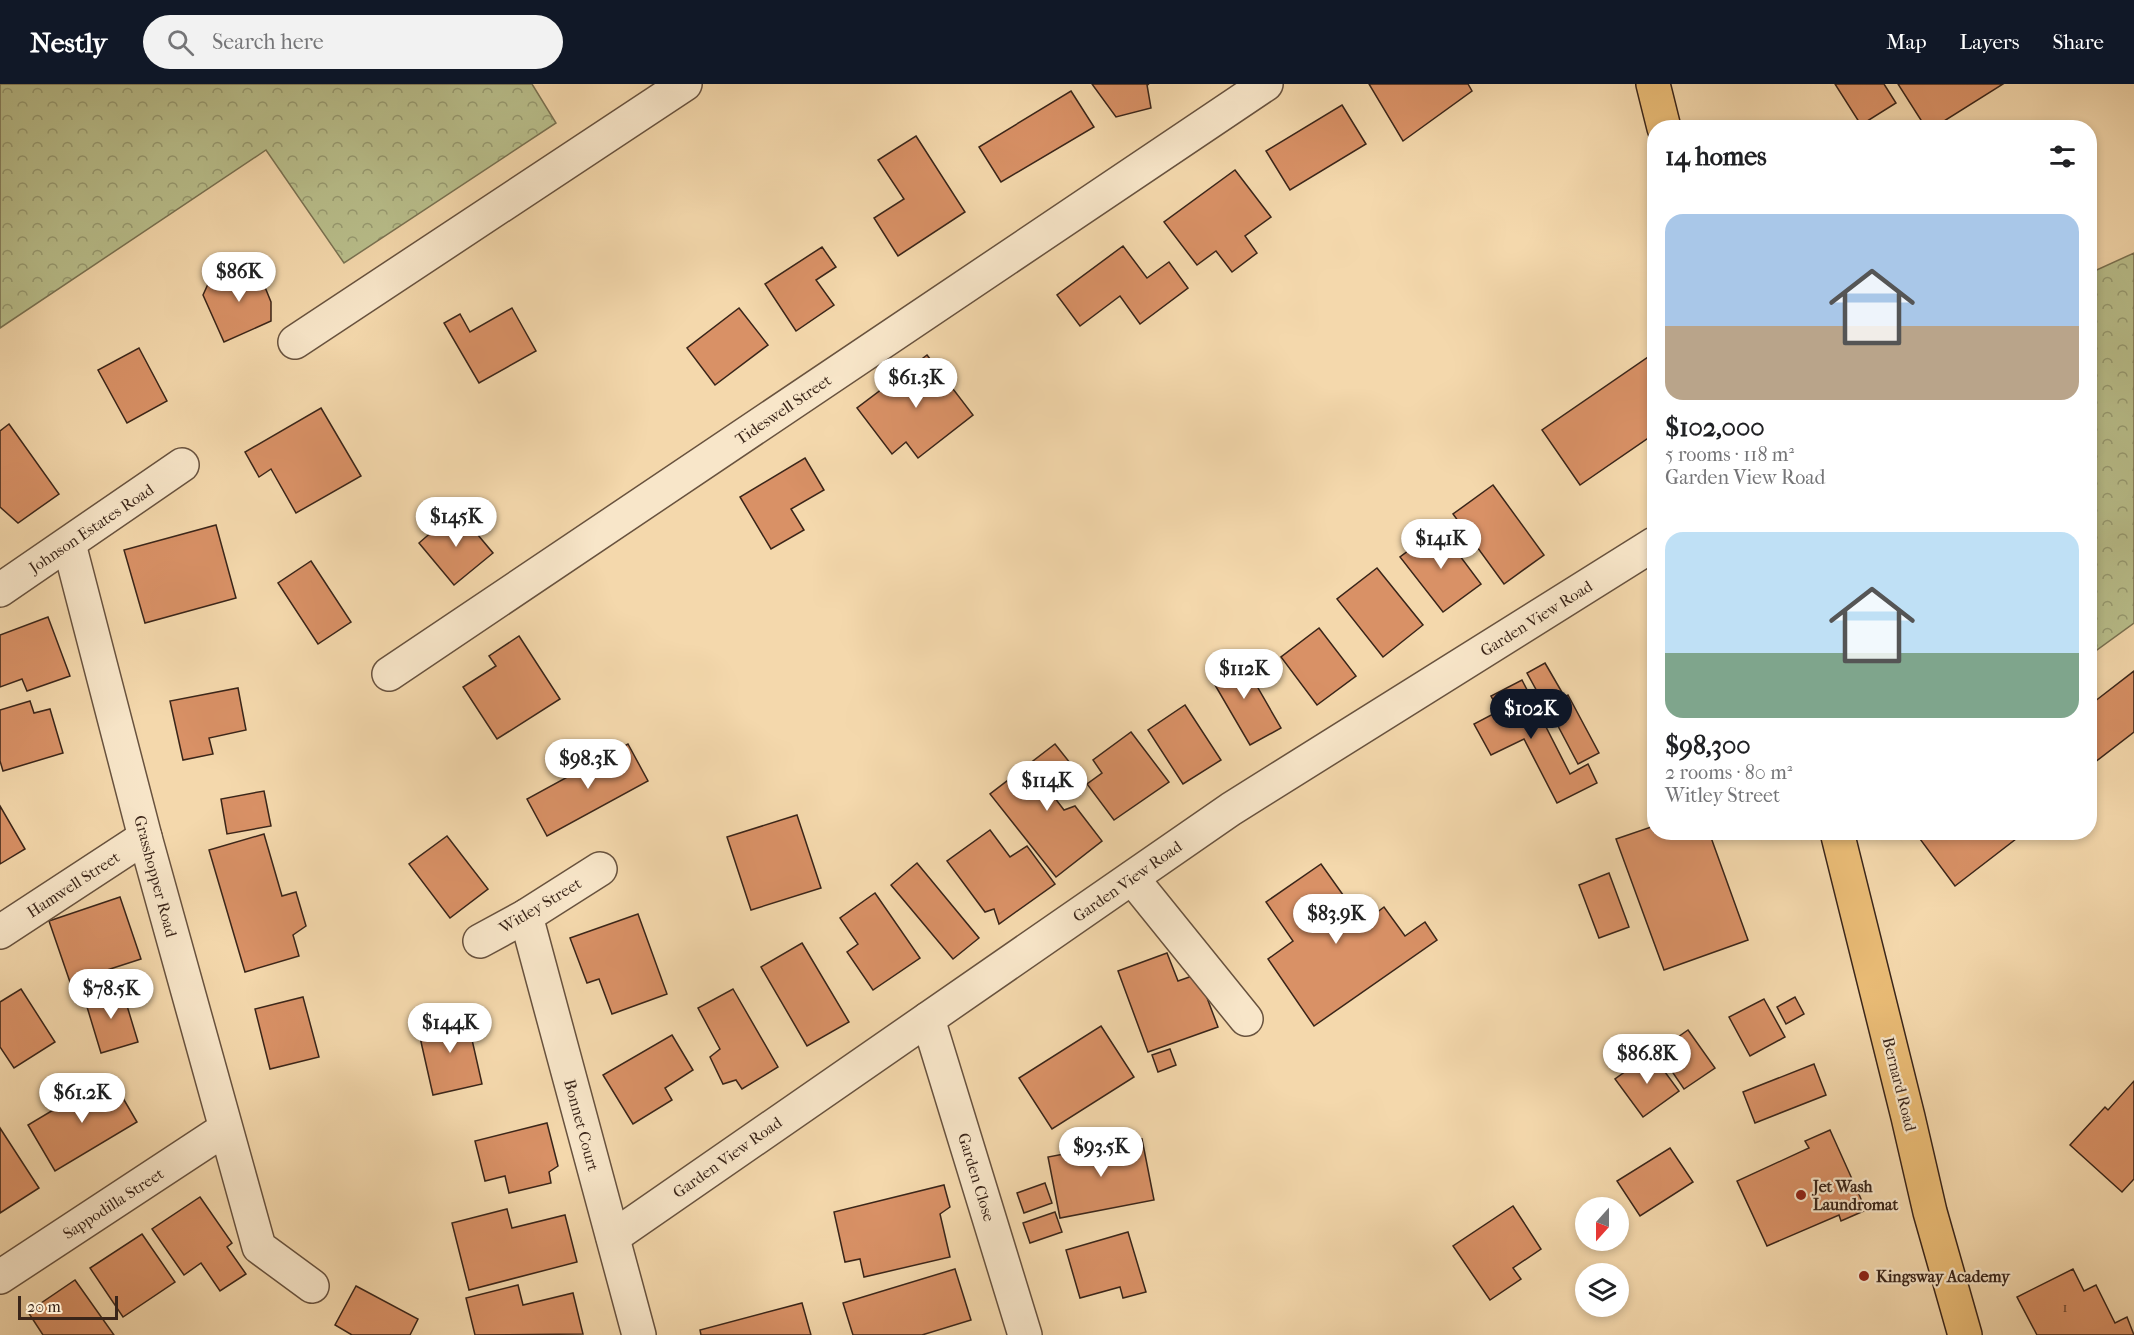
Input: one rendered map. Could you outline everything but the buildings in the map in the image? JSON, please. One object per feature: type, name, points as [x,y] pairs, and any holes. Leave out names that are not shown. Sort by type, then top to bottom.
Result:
[{"type":"main road","points":[[1653,84],[1662,120]]},
{"type":"main road","name":"Bernard Road","points":[[1840,840],[1930,1212],[1965,1335]]},
{"type":"street","points":[[295,342],[685,84]]},
{"type":"street","name":"Tideswell Street","points":[[389,674],[1266,84]]},
{"type":"street","name":"Johnson Estates Road","points":[[0,590],[182,465]]},
{"type":"street","name":"Grasshopper Road","points":[[69,544],[145,837],[259,1247],[312,1286]]},
{"type":"street","name":"Garden View Road","points":[[612,1237],[1231,809],[1647,548]]},
{"type":"street","name":"Hamwell Street","points":[[0,932],[145,837]]},
{"type":"street","name":"Witley Street","points":[[480,941],[526,916],[600,869]]},
{"type":"street","points":[[1132,878],[1246,1019]]},
{"type":"street","name":"Bonnet Court","points":[[526,916],[639,1335]]},
{"type":"street","name":"Garden Close","points":[[928,1019],[1025,1335]]},
{"type":"street","name":"Sappodilla Street","points":[[0,1277],[225,1129]]},
{"type":"green space","points":[[0,84],[532,84],[556,123],[344,263],[266,150],[0,328]]},
{"type":"green space","points":[[2134,253],[2134,623],[2097,650],[2097,270]]},
{"type":"place","name":"Jet Wash Laundromat","points":[[1801,1195]]},
{"type":"place","name":"Kingsway Academy","points":[[1864,1276]]}]
